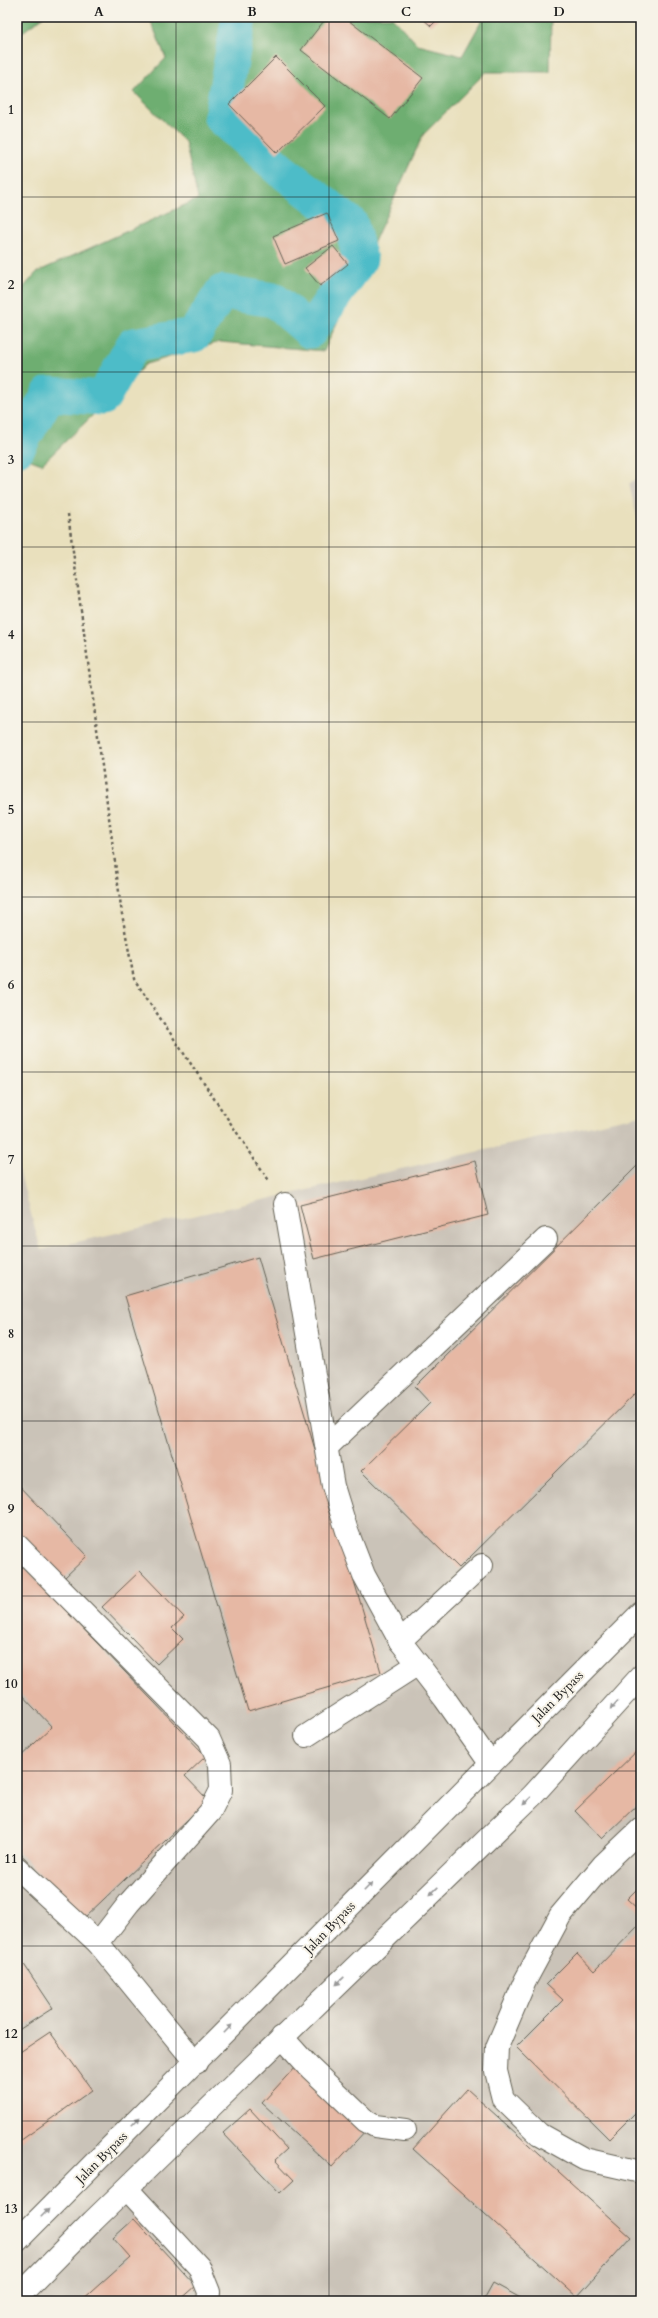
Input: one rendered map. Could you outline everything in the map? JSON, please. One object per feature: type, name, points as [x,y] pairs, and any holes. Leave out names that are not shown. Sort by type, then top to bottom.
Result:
[{"type":"main road","points":[[285,1204],[333,1486],[347,1531],[364,1575],[400,1641],[490,1763]]},
{"type":"main road","points":[[326,1447],[546,1239]]},
{"type":"main road","points":[[17,1545],[209,1739],[220,1764],[221,1790],[210,1812],[129,1903],[98,1943]]},
{"type":"main road","points":[[400,1641],[482,1565]]},
{"type":"main road","name":"Jalan Bypass","points":[[17,2241],[196,2063],[490,1763],[641,1613]]},
{"type":"main road","points":[[306,1736],[418,1664]]},
{"type":"main road","points":[[17,2298],[93,2221],[282,2036],[533,1795],[639,1682]]},
{"type":"main road","points":[[641,1829],[603,1865],[560,1916],[525,1981],[497,2047],[496,2072],[504,2099],[539,2134],[584,2159],[641,2172]]},
{"type":"main road","points":[[17,1868],[98,1943],[196,2063]]},
{"type":"main road","points":[[282,2036],[310,2068],[366,2121],[375,2126],[405,2130]]},
{"type":"main road","points":[[127,2189],[199,2267],[209,2292],[208,2301]]},
{"type":"path","points":[[68,514],[122,914],[134,979],[285,1204]]},
{"type":"shaded area","points":[[641,474],[641,533],[629,484]]},
{"type":"shaded area","points":[[641,1115],[641,2301],[17,2301],[17,1163],[41,1250]]},
{"type":"green space","points":[[17,17],[43,17],[17,36]]},
{"type":"green space","points":[[149,17],[392,17],[418,45],[462,56],[484,17],[551,17],[550,72],[486,72],[423,135],[324,351],[220,342],[146,364],[42,464],[17,455],[17,295],[37,272],[198,199],[185,142],[134,92],[166,58]]},
{"type":"building","points":[[327,17],[344,17],[423,78],[390,119],[301,50]]},
{"type":"building","points":[[421,17],[440,17],[431,26]]},
{"type":"building","points":[[276,57],[325,106],[277,153],[229,104]]},
{"type":"building","points":[[327,213],[339,241],[285,264],[273,236]]},
{"type":"building","points":[[333,246],[348,264],[320,286],[305,268]]},
{"type":"building","points":[[475,1161],[488,1215],[314,1259],[300,1205]]},
{"type":"building","points":[[641,1162],[641,1388],[459,1568],[361,1471],[430,1403],[415,1387]]},
{"type":"building","points":[[258,1257],[381,1672],[248,1711],[125,1296]]},
{"type":"building","points":[[17,1483],[87,1556],[64,1578],[17,1530]]},
{"type":"building","points":[[17,1560],[206,1756],[185,1776],[208,1800],[83,1919],[17,1850],[17,1760],[52,1727],[17,1690]]},
{"type":"building","points":[[140,1571],[184,1617],[172,1628],[183,1639],[157,1664],[102,1607]]},
{"type":"building","points":[[641,1747],[641,1801],[602,1839],[575,1811]]},
{"type":"building","points":[[641,1885],[641,1912],[627,1899]]},
{"type":"building","points":[[641,1923],[641,2107],[609,2139],[516,2047],[563,2000],[546,1984],[577,1953],[594,1971]]},
{"type":"building","points":[[17,1954],[53,2008],[17,2031]]},
{"type":"building","points":[[50,2032],[92,2090],[17,2143],[17,2054]]},
{"type":"building","points":[[297,2065],[367,2129],[332,2167],[262,2103]]},
{"type":"building","points":[[467,2089],[631,2237],[577,2297],[413,2149]]},
{"type":"building","points":[[250,2109],[287,2149],[275,2160],[294,2180],[280,2193],[223,2133]]},
{"type":"building","points":[[134,2219],[196,2286],[179,2301],[81,2301],[130,2257],[113,2238]]},
{"type":"building","points":[[493,2283],[526,2301],[483,2301]]},
{"type":"waterway","points":[[17,449],[49,394],[103,398],[133,345],[194,335],[222,292],[274,300],[310,331],[360,259],[351,224],[282,171],[221,117],[239,17]]}]
